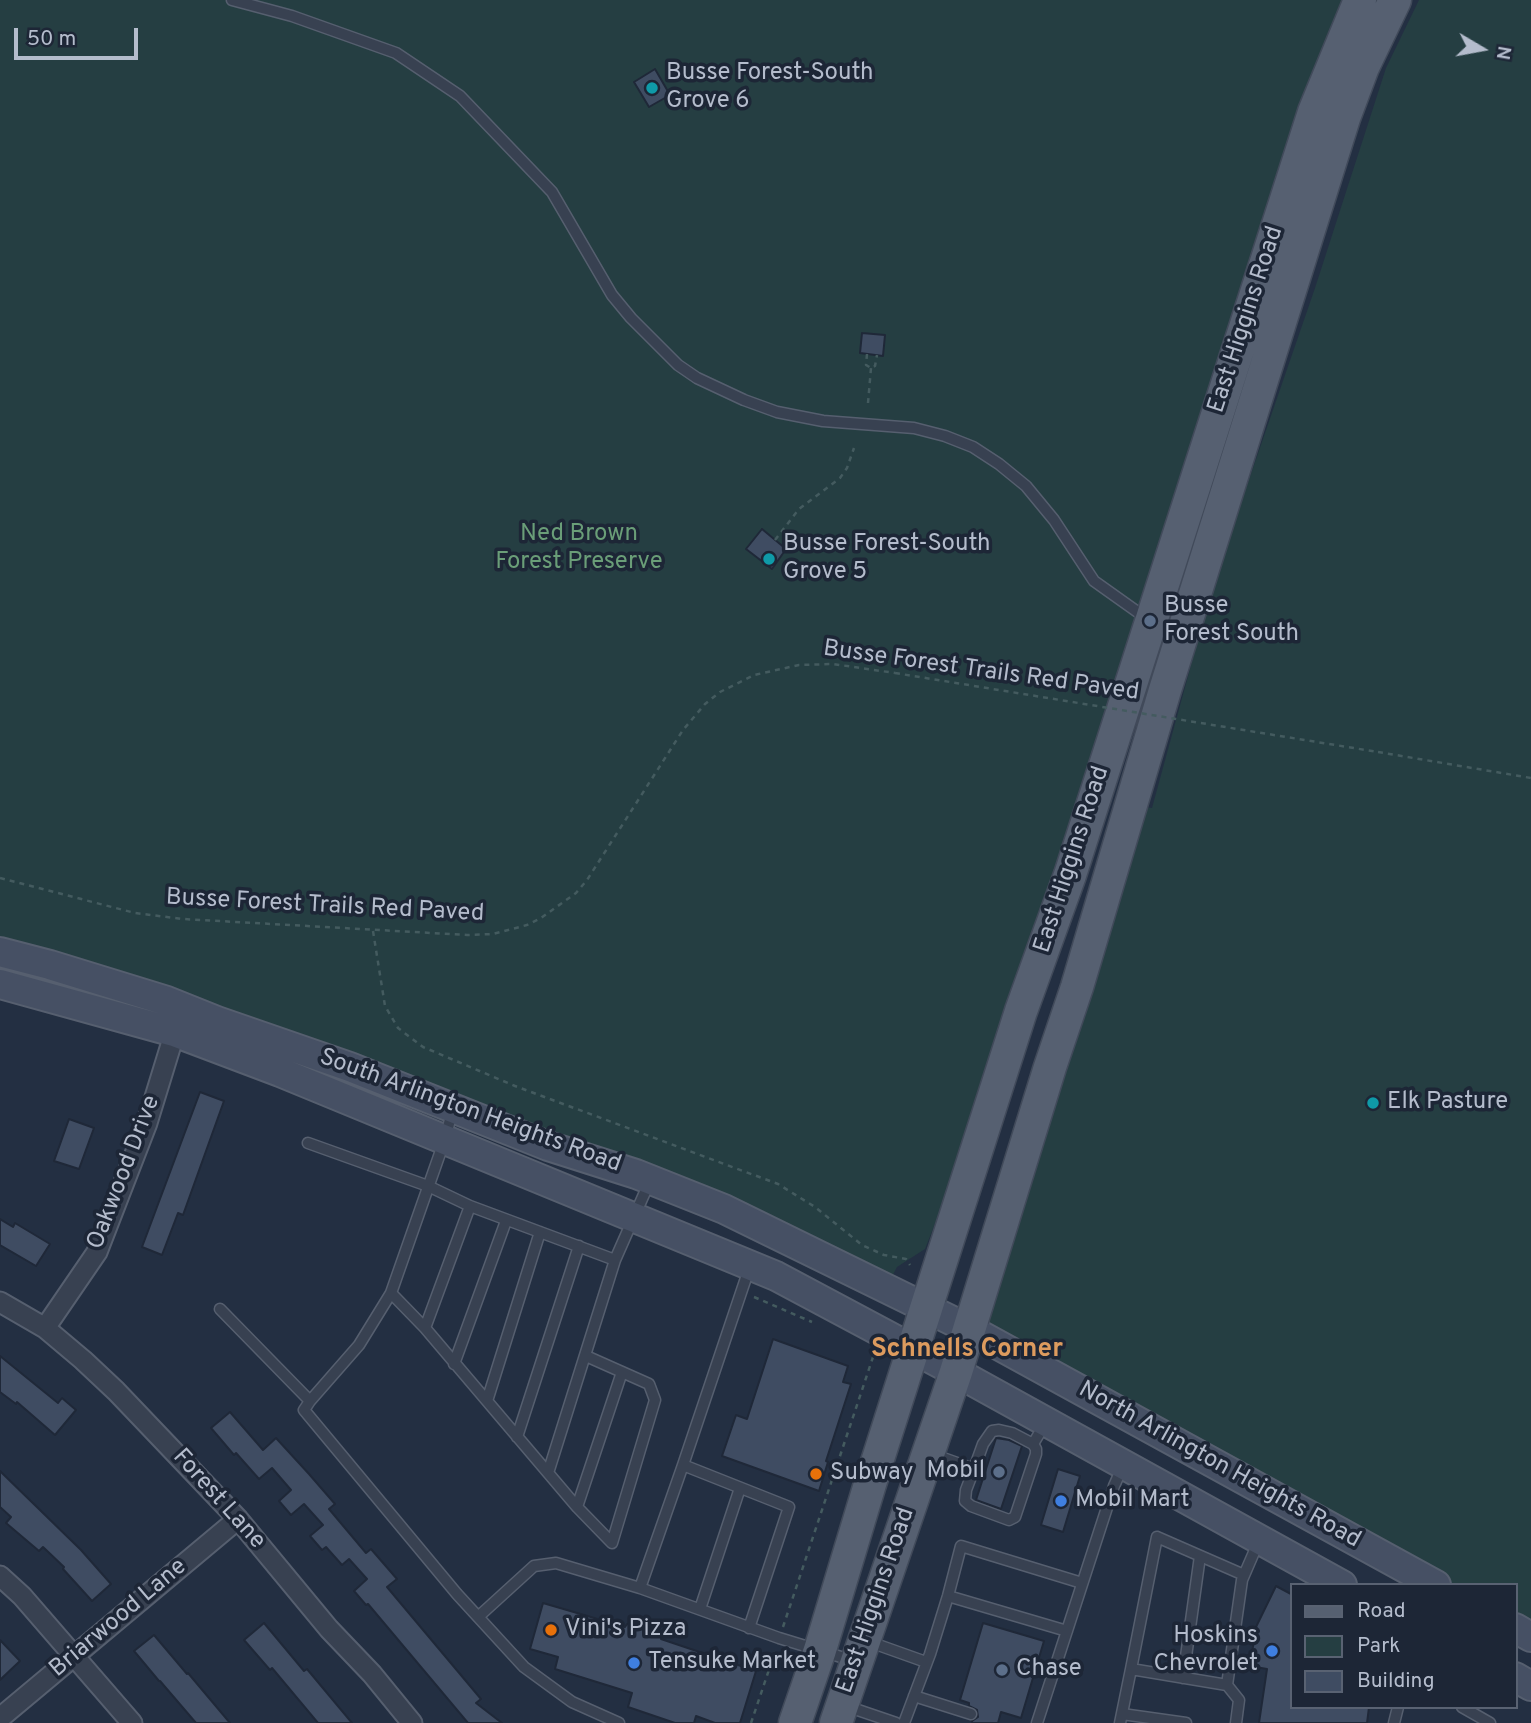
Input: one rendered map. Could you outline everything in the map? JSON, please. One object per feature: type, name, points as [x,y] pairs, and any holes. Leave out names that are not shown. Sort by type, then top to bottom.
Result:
[{"type":"main road","name":"East Higgins Road","points":[[839,1714],[956,1372],[1077,987],[1166,626],[1314,112],[1360,0]]},
{"type":"main road","name":"East Higgins Road","points":[[795,1723],[1021,1012],[1070,875],[1166,626],[1344,118],[1363,67],[1395,0]]},
{"type":"main road","name":"South Arlington Heights Road","points":[[0,952],[138,991],[178,1020],[280,1072],[633,1219],[746,1278],[776,1276],[913,1349]]},
{"type":"main road","name":"South Arlington Heights Road","points":[[0,984],[178,1020],[217,1021],[350,1067],[548,1146],[651,1180],[733,1213],[927,1308]]},
{"type":"main road","name":"North Arlington Heights Road","points":[[927,1308],[1432,1583]]},
{"type":"main road","name":"North Arlington Heights Road","points":[[913,1349],[956,1372],[1039,1433],[1124,1464],[1338,1583]]},
{"type":"street","name":"Oakwood Drive","points":[[45,1328],[97,1251],[147,1123],[178,1020]]},
{"type":"street","name":"Forest Lane","points":[[0,1303],[45,1328],[116,1391],[238,1519],[329,1629],[372,1674],[412,1723]]},
{"type":"street","name":"Briarwood Lane","points":[[0,1718],[238,1519]]},
{"type":"street","points":[[0,1576],[22,1596],[132,1723]]},
{"type":"lane","points":[[232,0],[292,16],[396,53],[460,96],[552,192],[612,295],[639,327],[678,365],[697,378],[777,412],[822,421],[914,428],[973,447],[1026,486],[1054,520],[1094,581],[1166,626]]},
{"type":"lane","points":[[453,1108],[445,1139],[391,1293],[359,1345],[304,1410],[448,1584],[524,1667],[572,1702],[619,1723]]},
{"type":"lane","points":[[308,1143],[428,1186],[506,1221],[615,1259]]},
{"type":"lane","points":[[548,1473],[615,1259],[651,1180]]},
{"type":"lane","points":[[425,1328],[470,1206]]},
{"type":"lane","points":[[454,1364],[506,1221]]},
{"type":"lane","points":[[487,1401],[540,1232]]},
{"type":"lane","points":[[517,1437],[579,1246]]},
{"type":"lane","points":[[640,1588],[746,1278]]},
{"type":"lane","points":[[391,1293],[425,1328],[577,1507],[612,1543],[655,1400],[649,1384],[586,1356]]},
{"type":"lane","points":[[219,1309],[310,1401]]},
{"type":"lane","points":[[577,1507],[622,1372]]},
{"type":"lane","points":[[999,1430],[1039,1433],[1036,1454],[1015,1517],[1010,1520],[965,1502],[966,1490],[974,1469],[992,1432],[999,1430]]},
{"type":"lane","points":[[928,1453],[974,1469]]},
{"type":"lane","points":[[1037,1723],[1114,1486],[1124,1464]]},
{"type":"lane","points":[[683,1465],[789,1507],[749,1628]]},
{"type":"lane","points":[[700,1609],[740,1488]]},
{"type":"lane","points":[[1186,1723],[1121,1719],[1157,1537],[1244,1575]]},
{"type":"lane","points":[[1227,1685],[1242,1580],[1260,1539]]},
{"type":"lane","points":[[904,1723],[948,1596],[961,1546],[1082,1583]]},
{"type":"lane","points":[[1183,1678],[1200,1556]]},
{"type":"lane","points":[[478,1617],[534,1566],[556,1563],[640,1588],[807,1648],[860,1651],[926,1662]]},
{"type":"lane","points":[[948,1596],[1067,1631]]},
{"type":"lane","points":[[1130,1669],[1227,1685],[1239,1700],[1236,1723]]},
{"type":"lane","points":[[914,1696],[971,1714]]},
{"type":"lane","points":[[1466,1709],[1490,1723]]},
{"type":"lane","points":[[839,1714],[896,1723]]},
{"type":"path","points":[[867,354],[866,365],[871,368]]},
{"type":"path","points":[[868,403],[871,368],[875,366],[877,355]]},
{"type":"path","points":[[775,540],[799,509],[840,478],[847,468],[854,448]]},
{"type":"path","name":"Busse Forest Trails Red Paved","points":[[0,878],[135,913],[183,919],[467,935],[515,928],[534,922],[576,893],[683,730],[705,704],[720,692],[754,675],[799,665],[833,664],[895,673],[1531,778]]},
{"type":"path","points":[[373,930],[386,1006],[398,1028],[423,1047],[515,1087],[778,1184],[815,1207],[862,1245],[884,1255],[906,1259],[910,1265]]},
{"type":"path","points":[[746,1278],[814,1323]]},
{"type":"path","points":[[751,1723],[875,1350]]},
{"type":"green space","name":"Ned Brown Forest Preserve","points":[[0,0],[1360,0],[1043,950],[925,1249],[897,1267],[887,1286],[844,1264],[0,950]]},
{"type":"green space","points":[[1419,0],[1531,0],[1531,1632],[1517,1624],[1517,1583],[1441,1583],[969,1329],[1131,805],[1152,808],[1214,581],[1315,288],[1386,68]]},
{"type":"building","name":"Busse Forest-South Grove 6","points":[[655,69],[670,95],[649,107],[634,82]]},
{"type":"building","points":[[862,333],[885,335],[883,356],[860,353]]},
{"type":"building","name":"Busse Forest-South Grove 5","points":[[762,529],[786,549],[772,569],[746,549]]},
{"type":"building","points":[[200,1092],[224,1101],[183,1215],[178,1213],[162,1255],[142,1247]]},
{"type":"building","points":[[69,1119],[94,1128],[79,1169],[54,1161]]},
{"type":"building","points":[[0,1219],[13,1227],[15,1223],[50,1244],[36,1266],[0,1245]]},
{"type":"building","points":[[773,1339],[848,1366],[843,1382],[851,1384],[819,1491],[722,1456],[736,1415],[747,1419]]},
{"type":"building","points":[[0,1356],[58,1403],[62,1398],[76,1410],[55,1435],[17,1402],[16,1404],[0,1392]]},
{"type":"building","points":[[230,1412],[263,1450],[276,1438],[309,1474],[335,1504],[329,1509],[366,1553],[371,1549],[397,1579],[387,1587],[481,1699],[476,1703],[502,1723],[468,1723],[354,1591],[367,1579],[349,1559],[342,1565],[326,1547],[322,1550],[310,1536],[323,1525],[304,1504],[291,1515],[279,1501],[291,1490],[272,1468],[259,1479],[211,1428]]},
{"type":"building","name":"Mobil","points":[[996,1438],[1022,1446],[1001,1509],[976,1500]]},
{"type":"building","name":"Mobil Mart","points":[[1058,1469],[1080,1476],[1063,1532],[1041,1525]]},
{"type":"building","points":[[0,1471],[81,1550],[111,1584],[92,1601],[64,1567],[43,1547],[39,1551],[6,1523],[11,1517],[0,1507]]},
{"type":"building","name":"Hoskins Chevrolet","points":[[1276,1586],[1290,1593],[1290,1709],[1369,1709],[1367,1723],[1259,1723],[1267,1669],[1250,1666],[1256,1627]]},
{"type":"building","name":"Tensuke Market","points":[[543,1603],[662,1635],[661,1639],[756,1671],[740,1723],[715,1723],[696,1716],[694,1723],[675,1723],[628,1707],[632,1693],[555,1669],[558,1657],[530,1649]]},
{"type":"building","points":[[264,1623],[352,1723],[318,1723],[272,1668],[270,1670],[244,1640]]},
{"type":"building","name":"Chase","points":[[983,1623],[1044,1641],[1021,1718],[1001,1712],[998,1723],[972,1723],[978,1717],[977,1710],[960,1700]]},
{"type":"building","points":[[154,1635],[230,1723],[196,1723],[159,1681],[134,1651]]},
{"type":"building","points":[[0,1640],[20,1661],[0,1680]]},
{"type":"place","name":"Busse Forest-South Grove 6","points":[[652,88]]},
{"type":"place","name":"Busse Forest-South Grove 5","points":[[769,559]]},
{"type":"place","name":"Busse Forest South","points":[[1150,621]]},
{"type":"place","name":"Elk Pasture","points":[[1373,1103]]},
{"type":"place","name":"Mobil","points":[[999,1472]]},
{"type":"place","name":"Subway","points":[[816,1474]]},
{"type":"place","name":"Mobil Mart","points":[[1061,1501]]},
{"type":"place","name":"Vini's Pizza","points":[[551,1630]]},
{"type":"place","name":"Hoskins Chevrolet","points":[[1272,1651]]},
{"type":"place","name":"Tensuke Market","points":[[634,1663]]},
{"type":"place","name":"Chase","points":[[1002,1670]]},
{"type":"district","name":"Schnells Corner","points":[[967,1351]]}]
